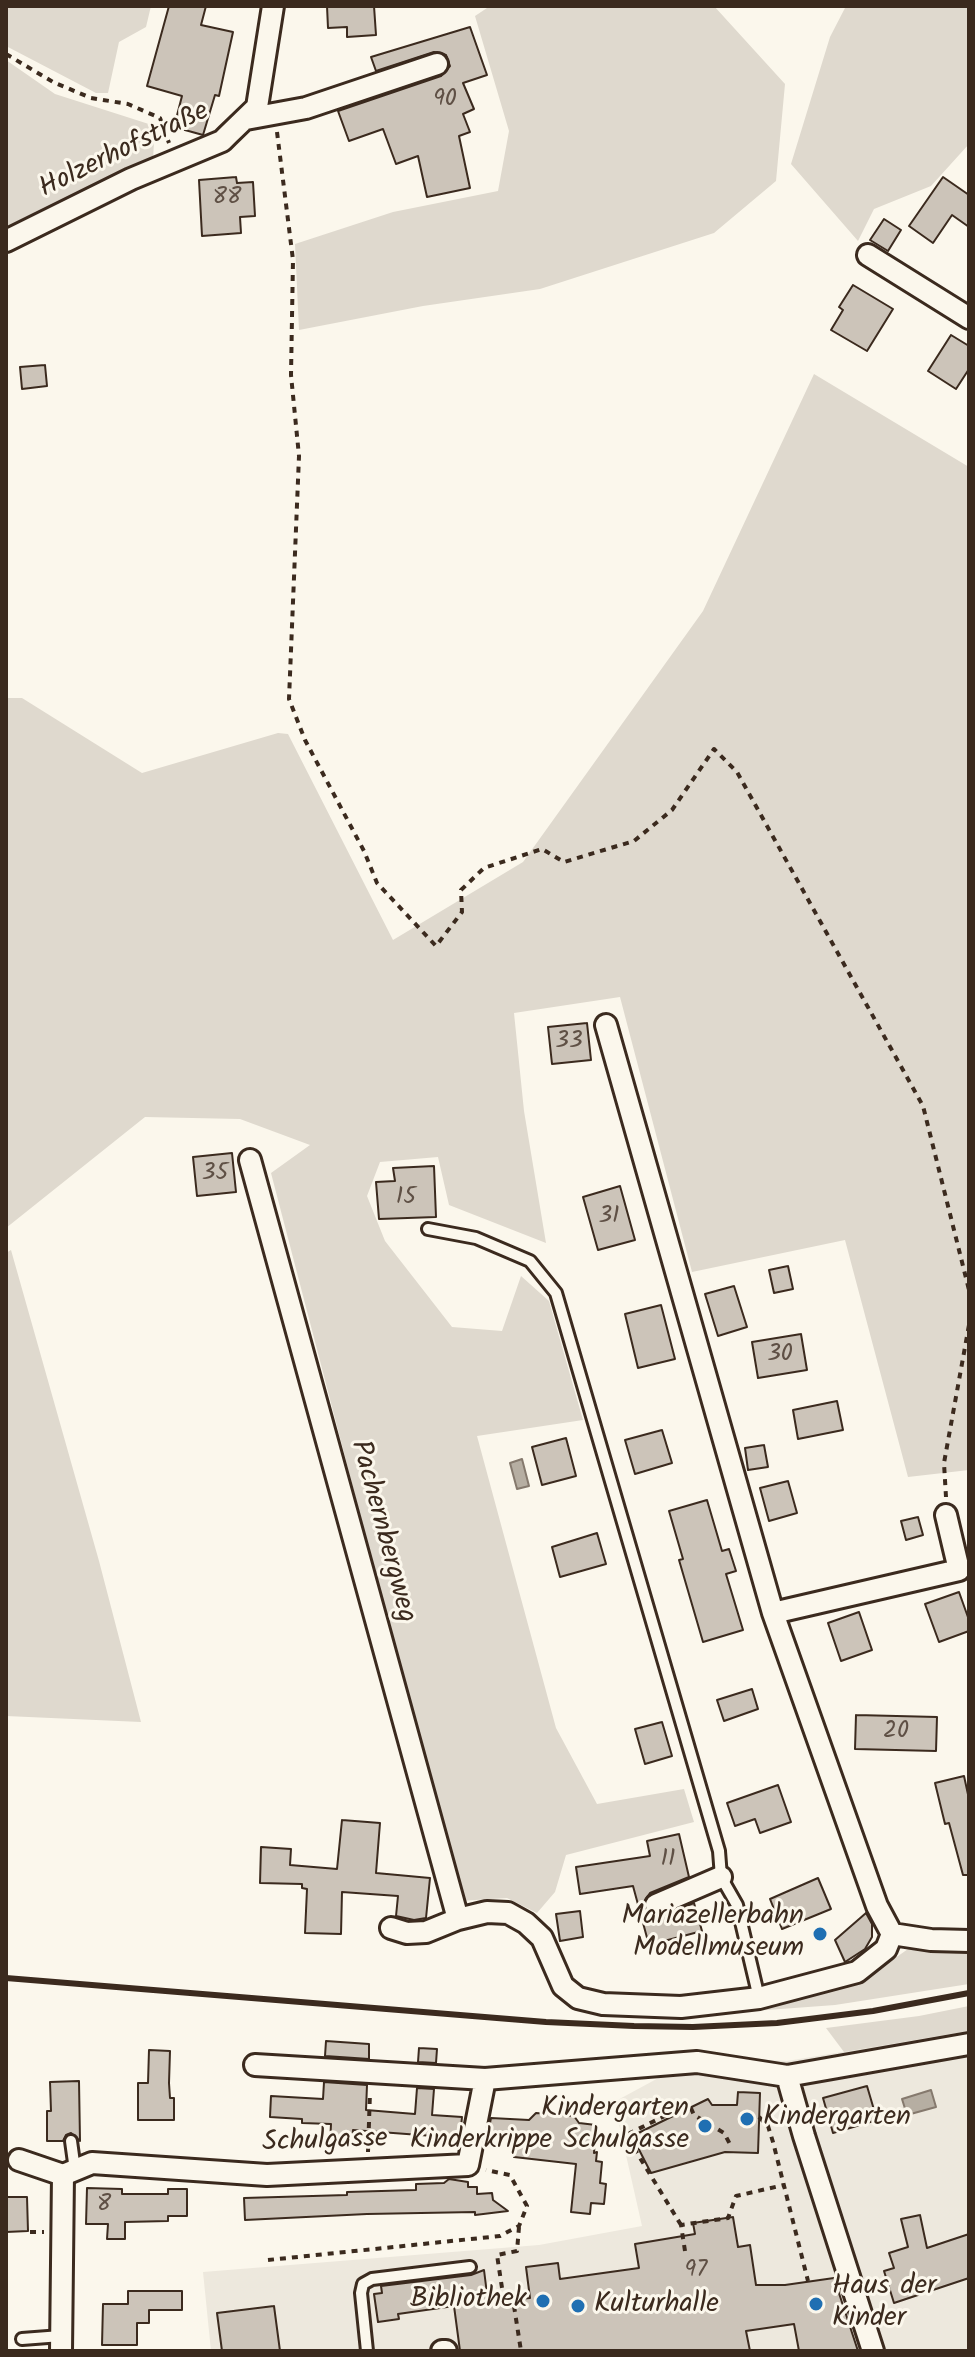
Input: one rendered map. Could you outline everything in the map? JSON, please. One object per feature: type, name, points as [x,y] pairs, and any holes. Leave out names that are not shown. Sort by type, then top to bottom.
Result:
[{"type":"street","name":"Holzerhofstraße","points":[[6,241],[131,179],[222,141],[257,107],[273,6]]},
{"type":"street","points":[[246,119],[306,108],[437,64]]},
{"type":"street","points":[[868,255],[966,310]]},
{"type":"street","points":[[391,1928],[407,1933],[426,1932],[487,1912],[508,1913],[526,1923],[542,1938],[563,1986],[578,1998],[603,2004],[681,2007],[759,1998],[857,1972],[886,1949],[892,1934],[877,1906],[773,1613],[606,1025]]},
{"type":"street","name":"Pachernbergweg","points":[[250,1160],[458,1919]]},
{"type":"street","points":[[773,1613],[959,1570],[946,1515]]},
{"type":"street","points":[[656,1905],[721,1877]]},
{"type":"street","points":[[892,1934],[931,1940],[969,1941]]},
{"type":"street","points":[[255,2065],[485,2079],[697,2062],[787,2076],[969,2044]]},
{"type":"street","points":[[787,2076],[873,2351]]},
{"type":"street","points":[[468,2165],[485,2079]]},
{"type":"street","points":[[13,2160],[69,2172],[61,2344]]},
{"type":"street","name":"Schulgasse","points":[[69,2172],[92,2163],[267,2175],[468,2165]]},
{"type":"lane","points":[[428,1229],[476,1238],[530,1261],[556,1293],[719,1851],[721,1877],[737,1905],[759,1998]]},
{"type":"lane","points":[[69,2172],[71,2141]]},
{"type":"lane","points":[[367,2351],[361,2293],[363,2284],[372,2279],[470,2267]]},
{"type":"lane","points":[[22,2339],[61,2344]]},
{"type":"path","points":[[6,54],[53,82],[91,98],[128,104],[160,118],[175,161]]},
{"type":"path","points":[[276,114],[293,260],[291,375],[299,456],[289,699],[305,740],[364,851],[377,883],[436,946],[462,912],[461,890],[484,868],[542,849],[564,862],[634,841],[672,810],[714,749],[737,772],[923,1106],[969,1290]]},
{"type":"path","points":[[946,1515],[944,1463],[969,1325]]},
{"type":"path","points":[[367,2171],[370,2070]]},
{"type":"path","points":[[685,2251],[681,2225],[626,2135],[689,2104],[694,2115],[724,2133],[732,2148]]},
{"type":"path","points":[[6,2110],[6,2127]]},
{"type":"path","points":[[759,2117],[768,2126],[808,2281]]},
{"type":"path","points":[[468,2165],[510,2175],[527,2206],[519,2226],[517,2251],[497,2255],[504,2301],[515,2305],[521,2351]]},
{"type":"path","points":[[681,2225],[728,2218],[736,2196],[784,2185]]},
{"type":"path","points":[[268,2260],[500,2236],[519,2226]]},
{"type":"shaded area","points":[[6,6],[151,6],[146,27],[119,42],[108,93],[96,93],[6,46]]},
{"type":"shaded area","points":[[490,6],[714,6],[785,84],[776,181],[714,233],[540,289],[423,306],[299,330],[295,244],[393,212],[498,191],[509,131],[475,16]]},
{"type":"shaded area","points":[[846,6],[969,6],[969,144],[931,186],[874,209],[858,241],[791,164],[830,37]]},
{"type":"shaded area","points":[[6,60],[55,94],[155,126],[153,159],[6,230]]},
{"type":"shaded area","points":[[814,374],[969,467],[969,1470],[908,1477],[845,1240],[692,1272],[620,997],[514,1013],[524,1111],[546,1243],[449,1205],[438,1157],[380,1162],[367,1196],[385,1241],[452,1327],[502,1331],[521,1276],[549,1301],[583,1420],[477,1436],[556,1728],[597,1804],[684,1789],[694,1822],[566,1855],[555,1892],[537,1913],[507,1898],[459,1901],[271,1173],[310,1145],[240,1119],[145,1117],[6,1228],[6,698],[22,698],[142,773],[278,733],[288,734],[393,940],[523,862],[703,611]]},
{"type":"shaded area","points":[[11,1250],[141,1722],[6,1716],[6,1253]]},
{"type":"shaded area","points":[[522,1459],[529,1486],[517,1489],[510,1463]]},
{"type":"shaded area","points":[[926,1946],[952,1952],[969,1948],[969,1984],[835,2005],[672,2017],[674,2013],[775,2004],[874,1973],[908,1949]]},
{"type":"shaded area","points":[[969,2006],[969,2031],[844,2052],[826,2028],[919,2016]]},
{"type":"shaded area","points":[[969,2031],[969,2351],[211,2351],[203,2272],[539,2245],[642,2226],[614,2102],[699,2056],[787,2061]]},
{"type":"shaded area","points":[[931,2090],[936,2107],[907,2115],[902,2099]]},
{"type":"building","points":[[169,6],[206,6],[201,25],[233,32],[219,96],[215,95],[203,135],[174,127],[182,96],[147,86]]},
{"type":"building","points":[[327,6],[374,6],[376,35],[347,37],[347,27],[328,28]]},
{"type":"building","points":[[470,27],[487,75],[463,83],[474,109],[463,114],[470,132],[459,136],[470,188],[427,197],[418,156],[396,164],[383,129],[349,141],[338,111],[441,76],[450,66],[446,55],[434,52],[376,71],[371,57]]},
{"type":"building","points":[[236,177],[237,183],[253,182],[255,216],[240,217],[241,233],[202,236],[199,180]]},
{"type":"building","points":[[943,177],[969,195],[969,227],[952,215],[933,243],[909,226]]},
{"type":"building","points":[[884,219],[901,230],[888,251],[870,240]]},
{"type":"building","points":[[853,285],[893,309],[867,351],[831,330],[843,310],[839,307]]},
{"type":"building","points":[[951,335],[969,346],[969,369],[956,389],[928,371]]},
{"type":"building","points":[[45,365],[47,386],[22,389],[20,367]]},
{"type":"building","points":[[587,1023],[591,1060],[552,1064],[548,1027]]},
{"type":"building","points":[[232,1153],[236,1192],[197,1196],[193,1157]]},
{"type":"building","points":[[434,1166],[436,1217],[379,1219],[376,1182],[395,1181],[393,1168]]},
{"type":"building","points":[[620,1186],[635,1240],[598,1250],[583,1197]]},
{"type":"building","points":[[788,1266],[793,1289],[774,1293],[769,1270]]},
{"type":"building","points":[[734,1286],[747,1327],[718,1336],[705,1294]]},
{"type":"building","points":[[661,1305],[675,1359],[638,1368],[625,1314]]},
{"type":"building","points":[[801,1334],[807,1370],[758,1378],[752,1342]]},
{"type":"building","points":[[837,1401],[843,1430],[798,1439],[793,1410]]},
{"type":"building","points":[[662,1430],[672,1463],[635,1474],[625,1440]]},
{"type":"building","points":[[566,1438],[576,1476],[542,1485],[532,1447]]},
{"type":"building","points":[[764,1445],[768,1467],[748,1470],[745,1448]]},
{"type":"building","points":[[788,1481],[797,1513],[769,1521],[760,1488]]},
{"type":"building","points":[[707,1500],[722,1551],[729,1549],[736,1571],[726,1574],[743,1630],[703,1642],[679,1560],[683,1559],[669,1511]]},
{"type":"building","points":[[918,1517],[923,1535],[906,1540],[901,1521]]},
{"type":"building","points":[[597,1533],[606,1564],[560,1577],[552,1547]]},
{"type":"building","points":[[959,1592],[969,1620],[969,1631],[939,1642],[925,1604]]},
{"type":"building","points":[[859,1612],[872,1650],[841,1661],[828,1623]]},
{"type":"building","points":[[752,1689],[758,1709],[724,1721],[717,1700]]},
{"type":"building","points":[[856,1715],[937,1717],[936,1751],[855,1749]]},
{"type":"building","points":[[662,1722],[672,1756],[645,1764],[635,1729]]},
{"type":"building","points":[[964,1776],[969,1799],[969,1875],[963,1875],[935,1783]]},
{"type":"building","points":[[778,1785],[791,1822],[760,1833],[755,1819],[735,1826],[727,1803]]},
{"type":"building","points":[[342,1820],[380,1823],[376,1873],[430,1878],[426,1918],[414,1920],[396,1916],[398,1896],[342,1892],[341,1934],[305,1933],[307,1889],[302,1888],[302,1884],[260,1883],[261,1847],[291,1849],[290,1865],[337,1869]]},
{"type":"building","points":[[679,1834],[689,1877],[650,1893],[643,1903],[644,1909],[655,1918],[694,1903],[702,1931],[649,1945],[633,1886],[580,1894],[576,1867],[650,1856],[647,1841]]},
{"type":"building","points":[[818,1878],[831,1909],[782,1929],[770,1899]]},
{"type":"building","points":[[580,1911],[583,1937],[560,1941],[556,1914]]},
{"type":"building","points":[[866,1913],[872,1924],[872,1937],[865,1949],[845,1962],[835,1940]]},
{"type":"building","points":[[326,2041],[369,2044],[369,2059],[325,2056]]},
{"type":"building","points":[[419,2048],[437,2049],[436,2063],[418,2062]]},
{"type":"building","points":[[149,2050],[170,2051],[169,2083],[170,2098],[174,2098],[174,2120],[138,2120],[138,2083],[148,2083]]},
{"type":"building","points":[[79,2081],[80,2141],[71,2133],[63,2141],[47,2141],[47,2111],[51,2111],[50,2082]]},
{"type":"building","points":[[324,2082],[367,2085],[366,2110],[415,2114],[417,2088],[434,2089],[432,2115],[462,2117],[460,2138],[353,2130],[352,2145],[330,2144],[331,2124],[270,2117],[271,2096],[323,2099]]},
{"type":"building","points":[[867,2086],[877,2120],[833,2133],[823,2098]]},
{"type":"building","name":"Kindergarten Kinderkrippe Schulgasse","points":[[738,2092],[760,2093],[758,2153],[725,2152],[651,2173],[632,2136],[708,2099],[712,2105],[737,2105]]},
{"type":"building","points":[[536,2113],[574,2116],[579,2123],[596,2125],[594,2153],[597,2152],[596,2161],[602,2162],[600,2183],[606,2184],[604,2204],[591,2203],[590,2214],[571,2212],[576,2164],[514,2157],[516,2135],[488,2133],[491,2118],[529,2120]]},
{"type":"building","points":[[449,2179],[468,2182],[468,2187],[477,2187],[477,2194],[492,2193],[493,2200],[508,2211],[475,2215],[475,2212],[367,2214],[245,2220],[244,2198],[416,2190],[416,2184],[444,2183]]},
{"type":"building","points":[[87,2188],[122,2189],[122,2194],[168,2194],[168,2189],[187,2189],[187,2216],[168,2216],[168,2221],[125,2222],[125,2239],[107,2239],[108,2224],[86,2224]]},
{"type":"building","points":[[6,2197],[27,2197],[28,2231],[6,2232]]},
{"type":"building","points":[[920,2215],[927,2248],[969,2234],[969,2278],[894,2303],[884,2271],[894,2268],[889,2253],[908,2247],[901,2219]]},
{"type":"building","points":[[733,2217],[738,2247],[750,2245],[756,2285],[785,2285],[834,2278],[858,2351],[799,2351],[794,2324],[746,2331],[750,2351],[460,2351],[454,2306],[398,2314],[399,2319],[378,2322],[374,2294],[382,2293],[381,2286],[471,2275],[484,2270],[488,2302],[530,2298],[526,2267],[558,2263],[560,2279],[639,2268],[635,2244],[695,2234],[693,2223]]},
{"type":"building","points":[[128,2291],[182,2291],[182,2310],[149,2310],[149,2323],[137,2323],[137,2345],[102,2345],[103,2304],[128,2304]]},
{"type":"building","points":[[274,2306],[280,2351],[222,2351],[217,2313]]},
{"type":"railway","points":[[6,1978],[546,2022],[693,2027],[777,2023],[873,2011],[969,1993]]},
{"type":"place","name":"Mariazellerbahn Modellmuseum","points":[[820,1934]]},
{"type":"place","name":"Kindergarten","points":[[747,2119]]},
{"type":"place","name":"Kindergarten Kinderkrippe Schulgasse","points":[[705,2126]]},
{"type":"place","name":"Bibliothek","points":[[543,2301]]},
{"type":"place","name":"Haus der Kinder","points":[[816,2304]]},
{"type":"place","name":"Kulturhalle","points":[[578,2306]]}]
